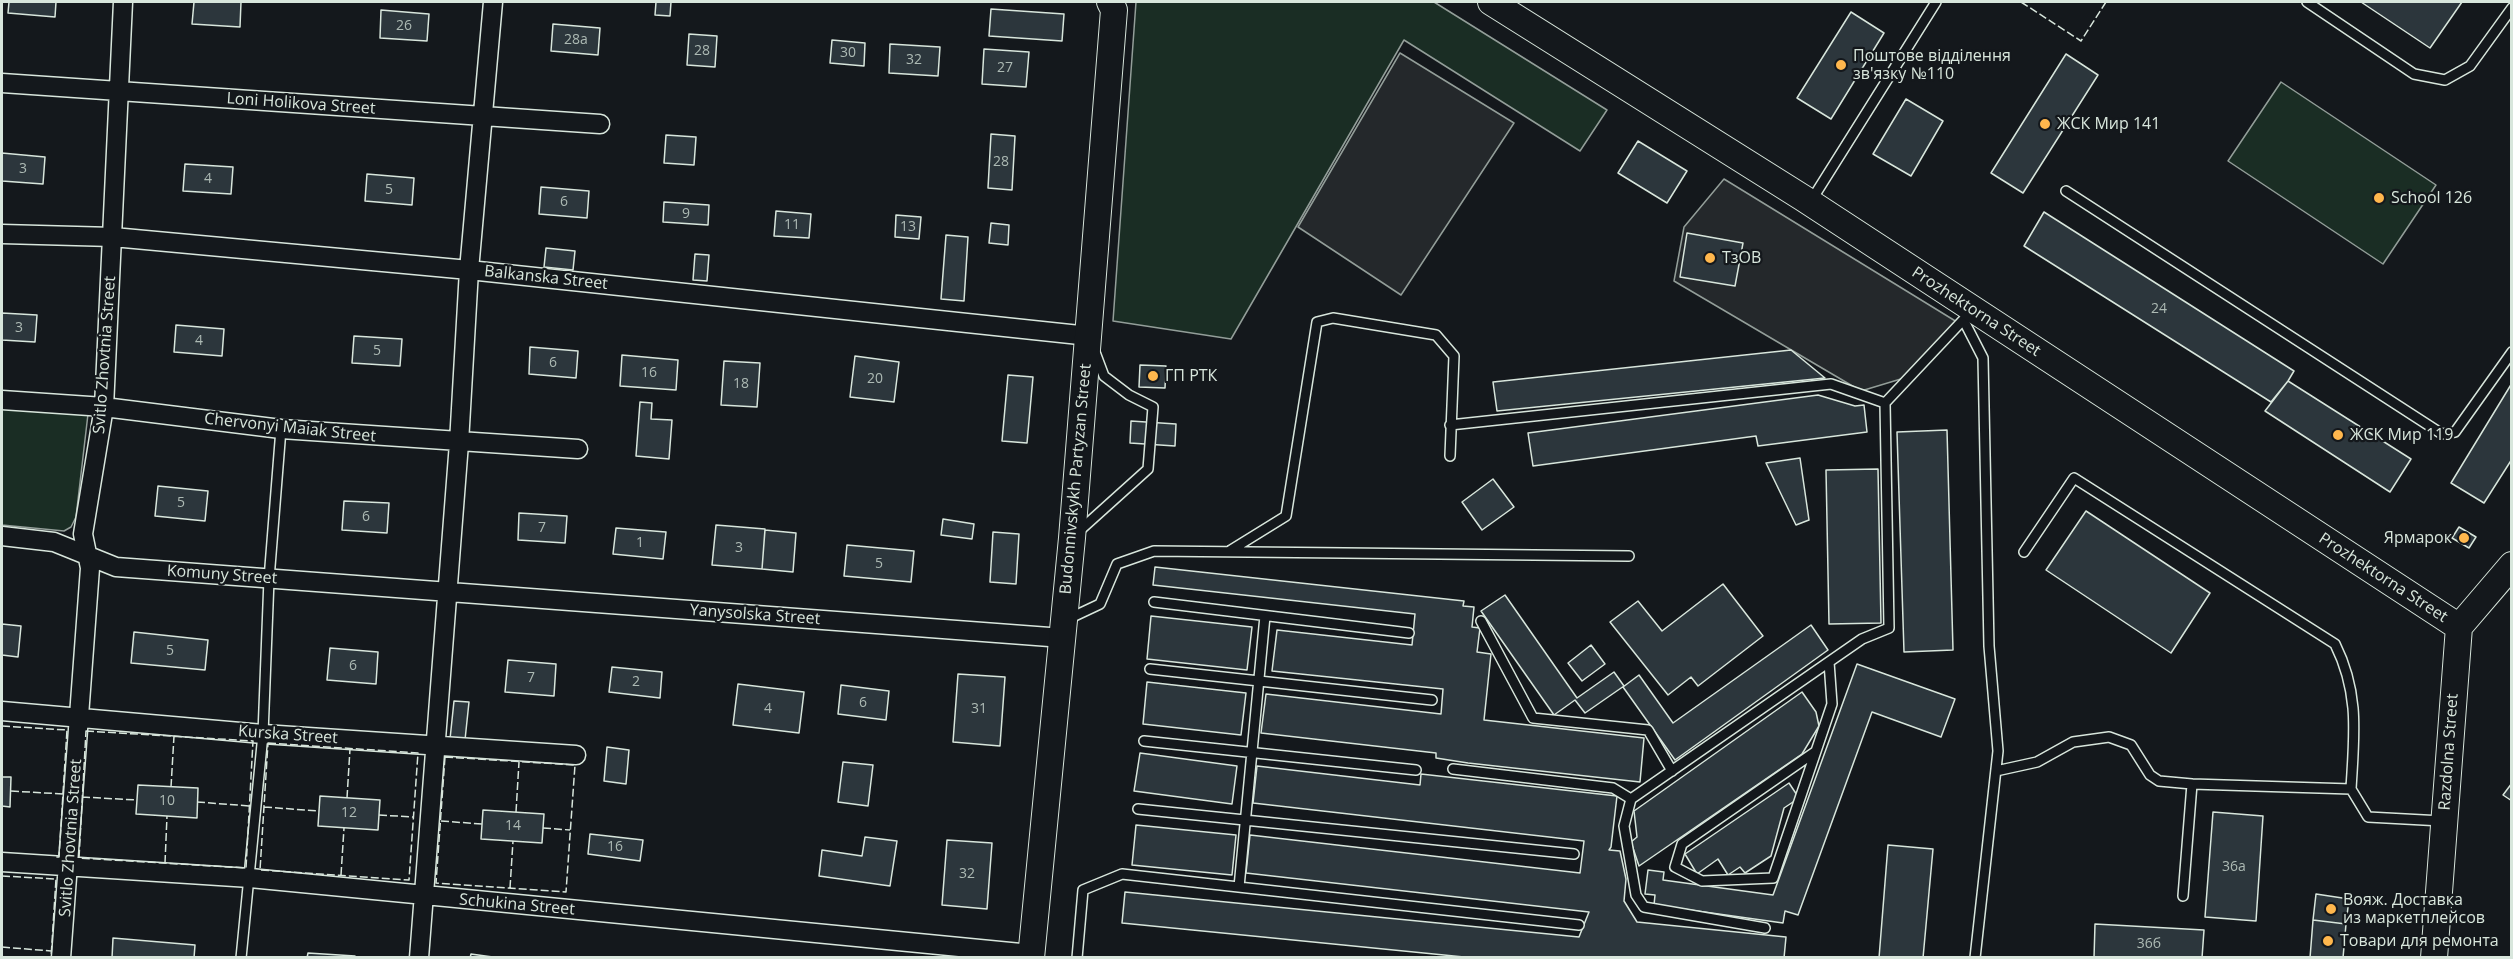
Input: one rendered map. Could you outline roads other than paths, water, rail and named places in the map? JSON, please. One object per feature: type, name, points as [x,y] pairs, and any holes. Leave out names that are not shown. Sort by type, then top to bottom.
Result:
[{"type":"street","name":"Svitlo Zhovtnia Street","points":[[61,957],[90,556],[83,534],[104,407],[123,2]]},
{"type":"street","points":[[419,957],[459,442],[469,270],[493,2]]},
{"type":"street","name":"Budonnivskykh Partyzan Street","points":[[1031,956],[1072,538],[1089,336],[1114,10],[1110,2]]},
{"type":"street","name":"Prozhektorna Street","points":[[1491,2],[1810,203],[1966,314],[2459,627]]},
{"type":"street","name":"Loni Holikova Street","points":[[2,83],[600,124]]},
{"type":"street","name":"Balkanska Street","points":[[2,234],[113,237],[469,270],[1089,336]]},
{"type":"street","name":"Chervonyi Maiak Street","points":[[2,400],[104,407],[281,429],[578,449]]},
{"type":"street","name":"Komuny Street","points":[[2,536],[54,542],[116,567],[448,593]]},
{"type":"street","points":[[2459,627],[2511,565]]},
{"type":"street","name":"Yanysolska Street","points":[[448,593],[1063,629]]},
{"type":"street","name":"Razdolna Street","points":[[2434,957],[2459,627]]},
{"type":"street","name":"Kurska Street","points":[[2,711],[263,734],[576,755]]},
{"type":"street","name":"Schukina Street","points":[[2,862],[250,878],[1031,956]]},
{"type":"lane","points":[[1810,203],[1936,2]]},
{"type":"lane","points":[[2307,2],[2414,74],[2445,80],[2470,66],[2511,8]]},
{"type":"lane","points":[[2066,191],[2442,434],[2455,432],[2511,352]]},
{"type":"lane","points":[[1765,928],[1644,907],[1635,895],[1624,826],[1632,799],[1862,639],[1889,628],[1885,403],[1966,314],[1983,358],[1989,645],[1998,751],[1975,957]]},
{"type":"lane","points":[[1229,551],[1286,516],[1317,322],[1333,318],[1436,335],[1454,356],[1449,456]]},
{"type":"lane","points":[[1072,538],[1148,469],[1154,407],[1129,394],[1104,376],[1089,336]]},
{"type":"lane","points":[[1450,425],[1832,384],[1885,403]]},
{"type":"lane","points":[[241,957],[263,734],[269,579],[281,429]]},
{"type":"lane","points":[[2024,552],[2074,478],[2335,644],[2347,668],[2355,709],[2351,789],[2368,817],[2444,821]]},
{"type":"lane","points":[[1063,629],[1100,604],[1117,564],[1154,551],[1629,556]]},
{"type":"lane","points":[[1154,602],[1409,633]]},
{"type":"lane","points":[[1239,887],[1265,616]]},
{"type":"lane","points":[[1481,621],[1533,718],[1648,730],[1672,771]]},
{"type":"lane","points":[[1815,752],[1682,844],[1675,867],[1702,881],[1773,878],[1832,705],[1829,662]]},
{"type":"lane","points":[[1150,669],[1432,700]]},
{"type":"lane","points":[[1996,771],[2037,762],[2073,742],[2109,737],[2131,745],[2150,775],[2159,781],[2351,789]]},
{"type":"lane","points":[[1144,741],[1416,770]]},
{"type":"lane","points":[[1454,769],[1613,788],[1632,799]]},
{"type":"lane","points":[[2183,896],[2193,784]]},
{"type":"lane","points":[[1138,809],[1575,854]]},
{"type":"lane","points":[[1077,957],[1083,890],[1122,874],[1579,925]]},
{"type":"place","name":"Поштове відділення зв'язку №110","points":[[1841,65]]},
{"type":"place","name":"ЖСК Мир 141","points":[[2045,124]]},
{"type":"place","name":"School 126","points":[[2379,198]]},
{"type":"place","name":"ТзОВ","points":[[1710,258]]},
{"type":"place","name":"ГП РТК","points":[[1153,376]]},
{"type":"place","name":"ЖСК Мир 119","points":[[2338,435]]},
{"type":"place","name":"Ярмарок","points":[[2464,538]]},
{"type":"place","name":"Вояж. Доставка из маркетплейсов","points":[[2331,909]]},
{"type":"place","name":"Товари для ремонта","points":[[2328,941]]}]
